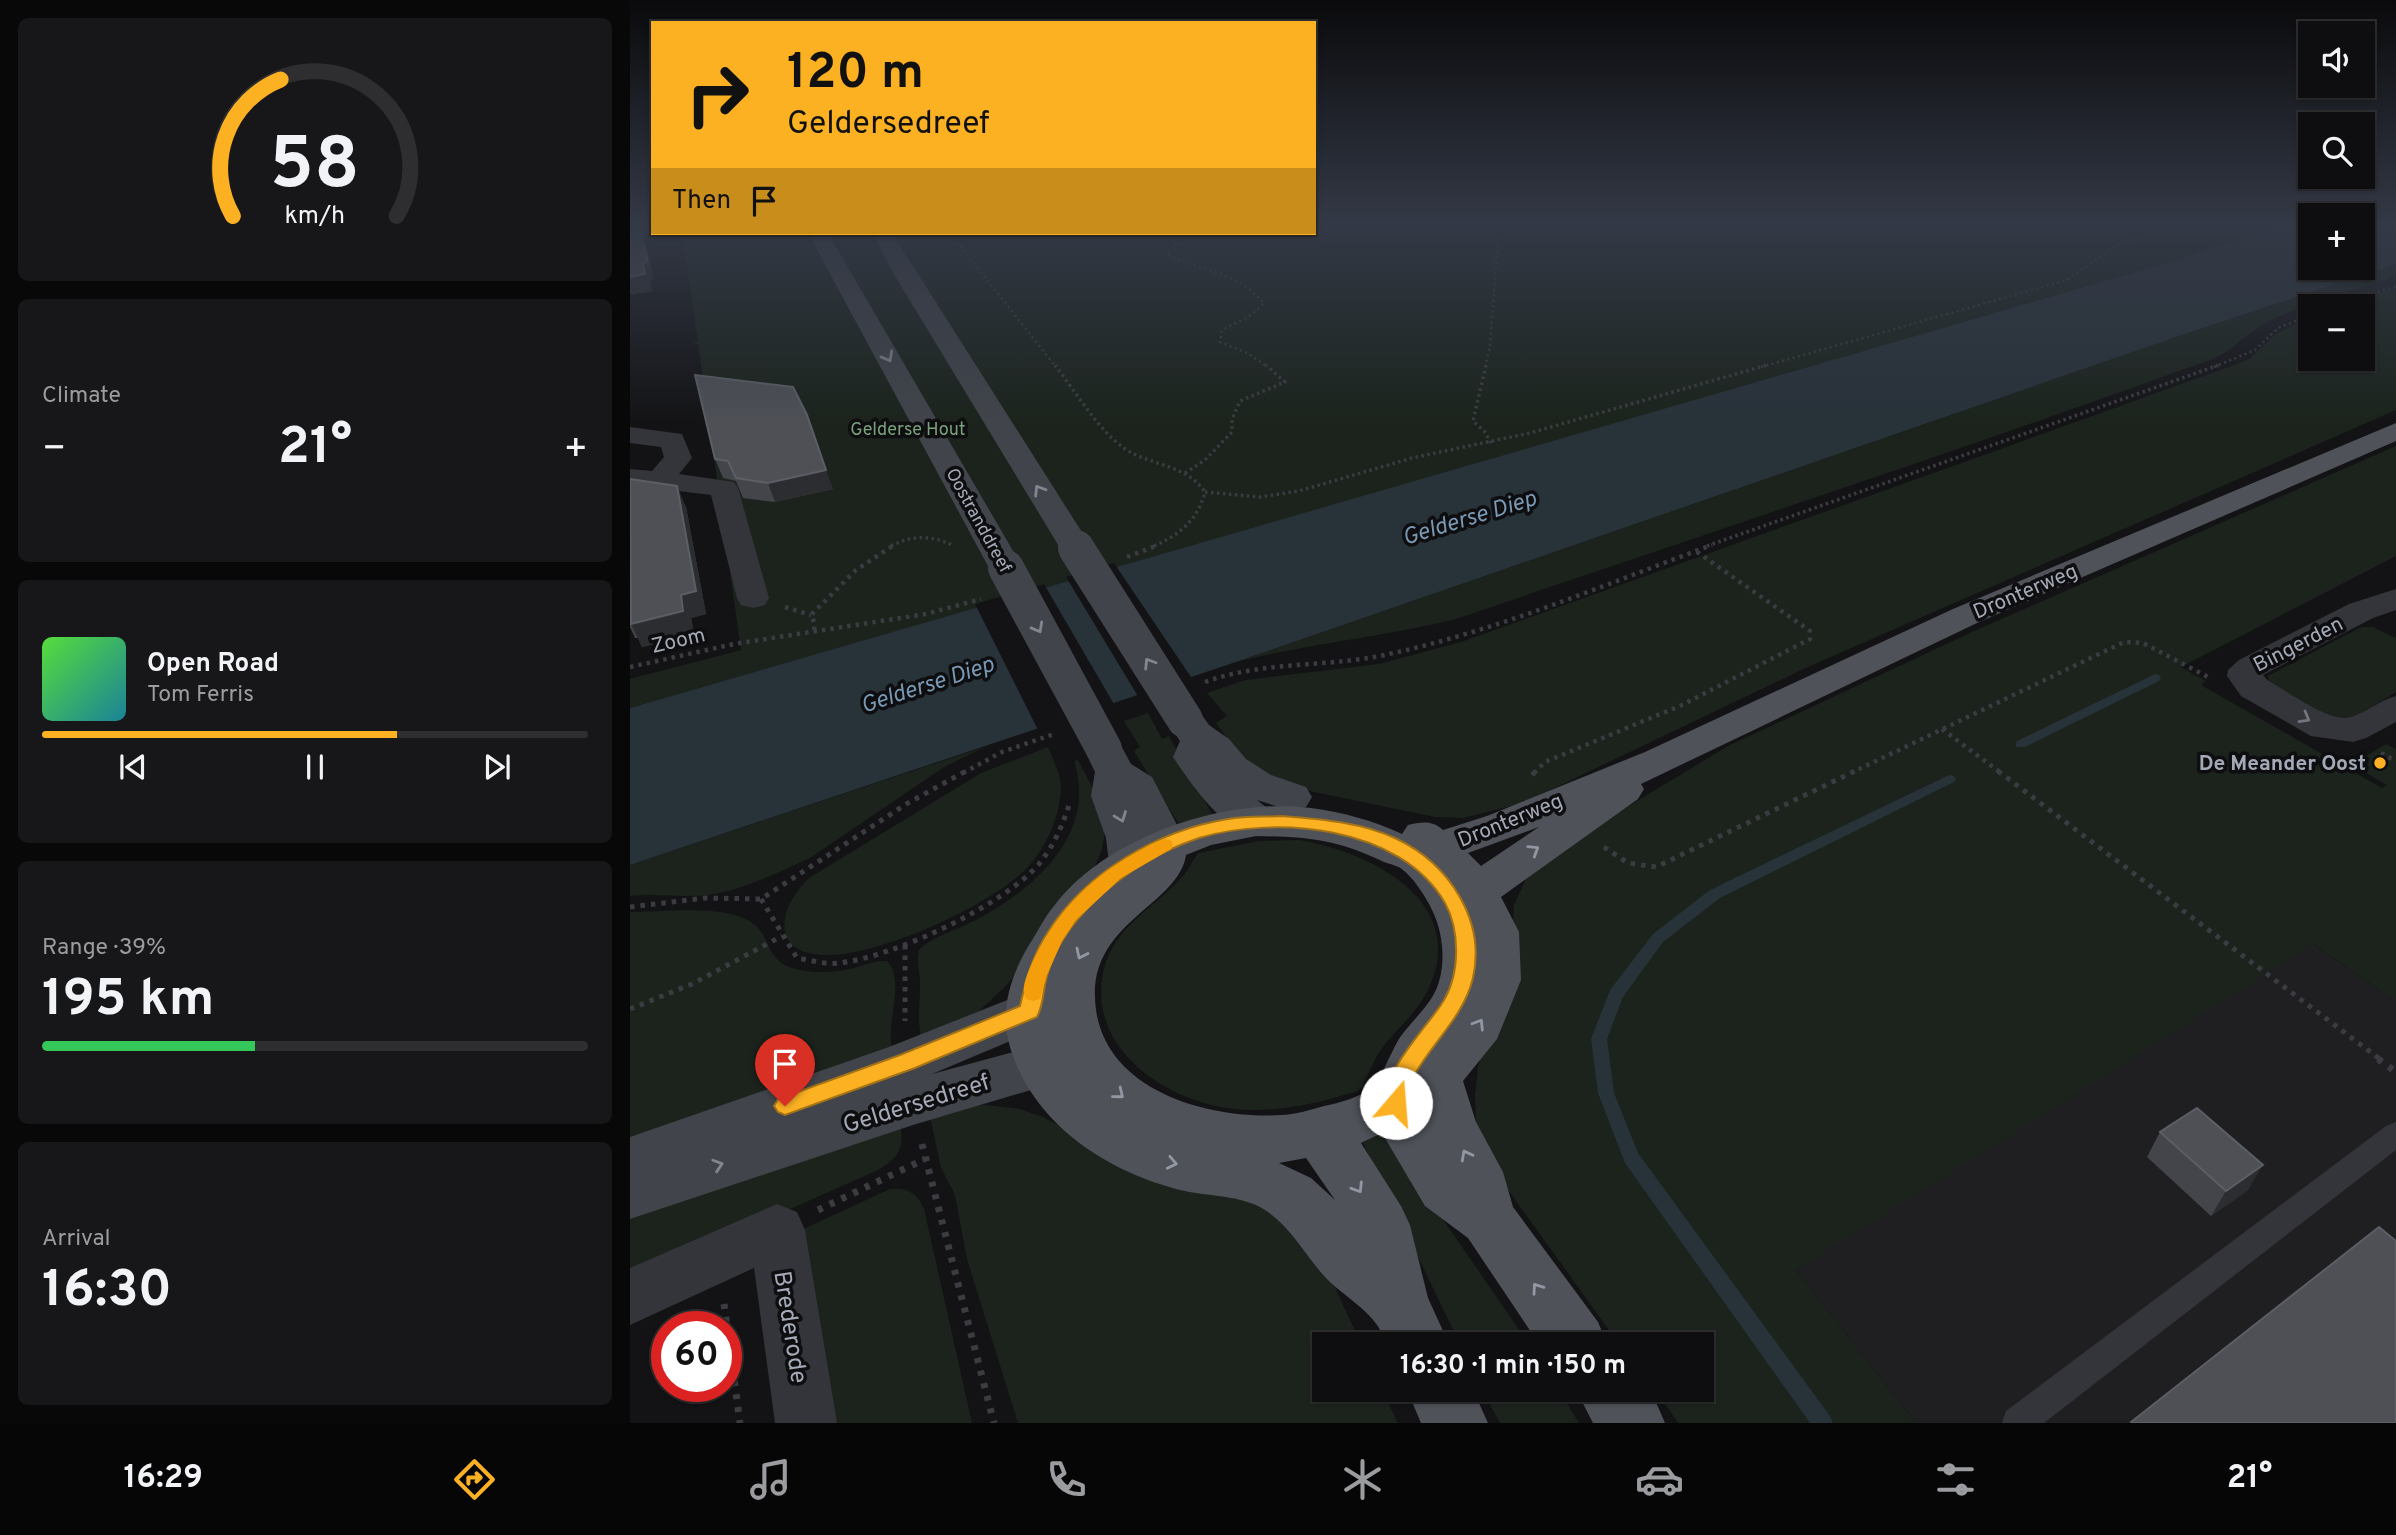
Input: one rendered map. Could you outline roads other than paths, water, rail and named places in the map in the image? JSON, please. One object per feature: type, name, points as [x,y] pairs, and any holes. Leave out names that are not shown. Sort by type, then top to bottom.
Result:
[{"type":"main road","name":"Oostranddreef","points":[[851,291],[1006,568],[1110,761],[1112,796],[1128,838],[1148,854]]},
{"type":"main road","points":[[916,291],[1190,727],[1215,748],[1232,768],[1256,785],[1291,797],[1372,812],[1418,833],[1441,883],[1455,903],[1463,925],[1466,953],[1463,979],[1454,1003],[1408,1066],[1399,1083],[1416,1090]]},
{"type":"main road","name":"Dronterweg","points":[[1425,852],[1502,825],[1659,761],[1965,616],[2396,432]]},
{"type":"main road","points":[[1190,727],[1193,757],[1218,791],[1257,822]]},
{"type":"main road","name":"Dronterweg","points":[[1479,890],[1527,854],[1576,825],[1659,761]]},
{"type":"main road","points":[[1257,822],[1310,823],[1337,827],[1425,852],[1461,867],[1479,890],[1492,916],[1500,953],[1497,984],[1485,1016],[1465,1046],[1416,1090],[1367,1117],[1290,1139],[1254,1139],[1175,1126],[1146,1113],[1121,1097],[1100,1078],[1064,1061],[1034,1040],[1030,1011],[1037,975],[1054,938],[1070,915],[1091,893],[1148,854],[1228,825],[1257,822]]},
{"type":"main road","points":[[1148,854],[1163,860],[1155,872],[1090,936],[1078,958],[1070,982],[1069,1008],[1075,1038],[1064,1061],[1066,1099],[1094,1126],[1128,1147],[1162,1161],[1241,1175],[1269,1184],[1293,1197],[1409,1324]]},
{"type":"main road","name":"Geldersedreef","points":[[630,1162],[907,1062],[1030,1011]]},
{"type":"main road","name":"Geldersedreef","points":[[630,1193],[913,1102],[1064,1061]]},
{"type":"main road","points":[[1416,1090],[1401,1116],[1445,1188],[1488,1219],[1568,1332]]},
{"type":"main road","points":[[1318,1133],[1341,1160],[1381,1225],[1409,1324]]},
{"type":"main road","points":[[1445,1402],[1455,1423]]},
{"type":"main road","points":[[1617,1402],[1632,1423]]},
{"type":"street","points":[[630,435],[672,440],[678,458],[644,479]]},
{"type":"street","points":[[644,479],[724,488],[753,598]]},
{"type":"street","name":"Bingerden","points":[[2396,599],[2361,611],[2246,670],[2247,682],[2254,688],[2324,728],[2353,730],[2396,706]]},
{"type":"street","name":"Bingerden","points":[[2361,611],[2396,629]]},
{"type":"street","name":"Brederode","points":[[630,1297],[776,1230],[806,1423]]},
{"type":"lane","points":[[2018,1423],[2396,1134]]},
{"type":"water","name":"Gelderse Diep","points":[[2069,291],[2313,291],[2298,294],[2298,297],[1236,662],[630,865],[630,708]]},
{"type":"waterway","points":[[2021,744],[2155,678]]},
{"type":"waterway","points":[[1823,1423],[1631,1157],[1606,1093],[1599,1039],[1616,994],[1658,938],[1715,894],[1949,779]]},
{"type":"place","name":"De Meander Oost","points":[[2380,763]]},
{"type":"park label","name":"Gelderse Hout","points":[[908,429]]}]
